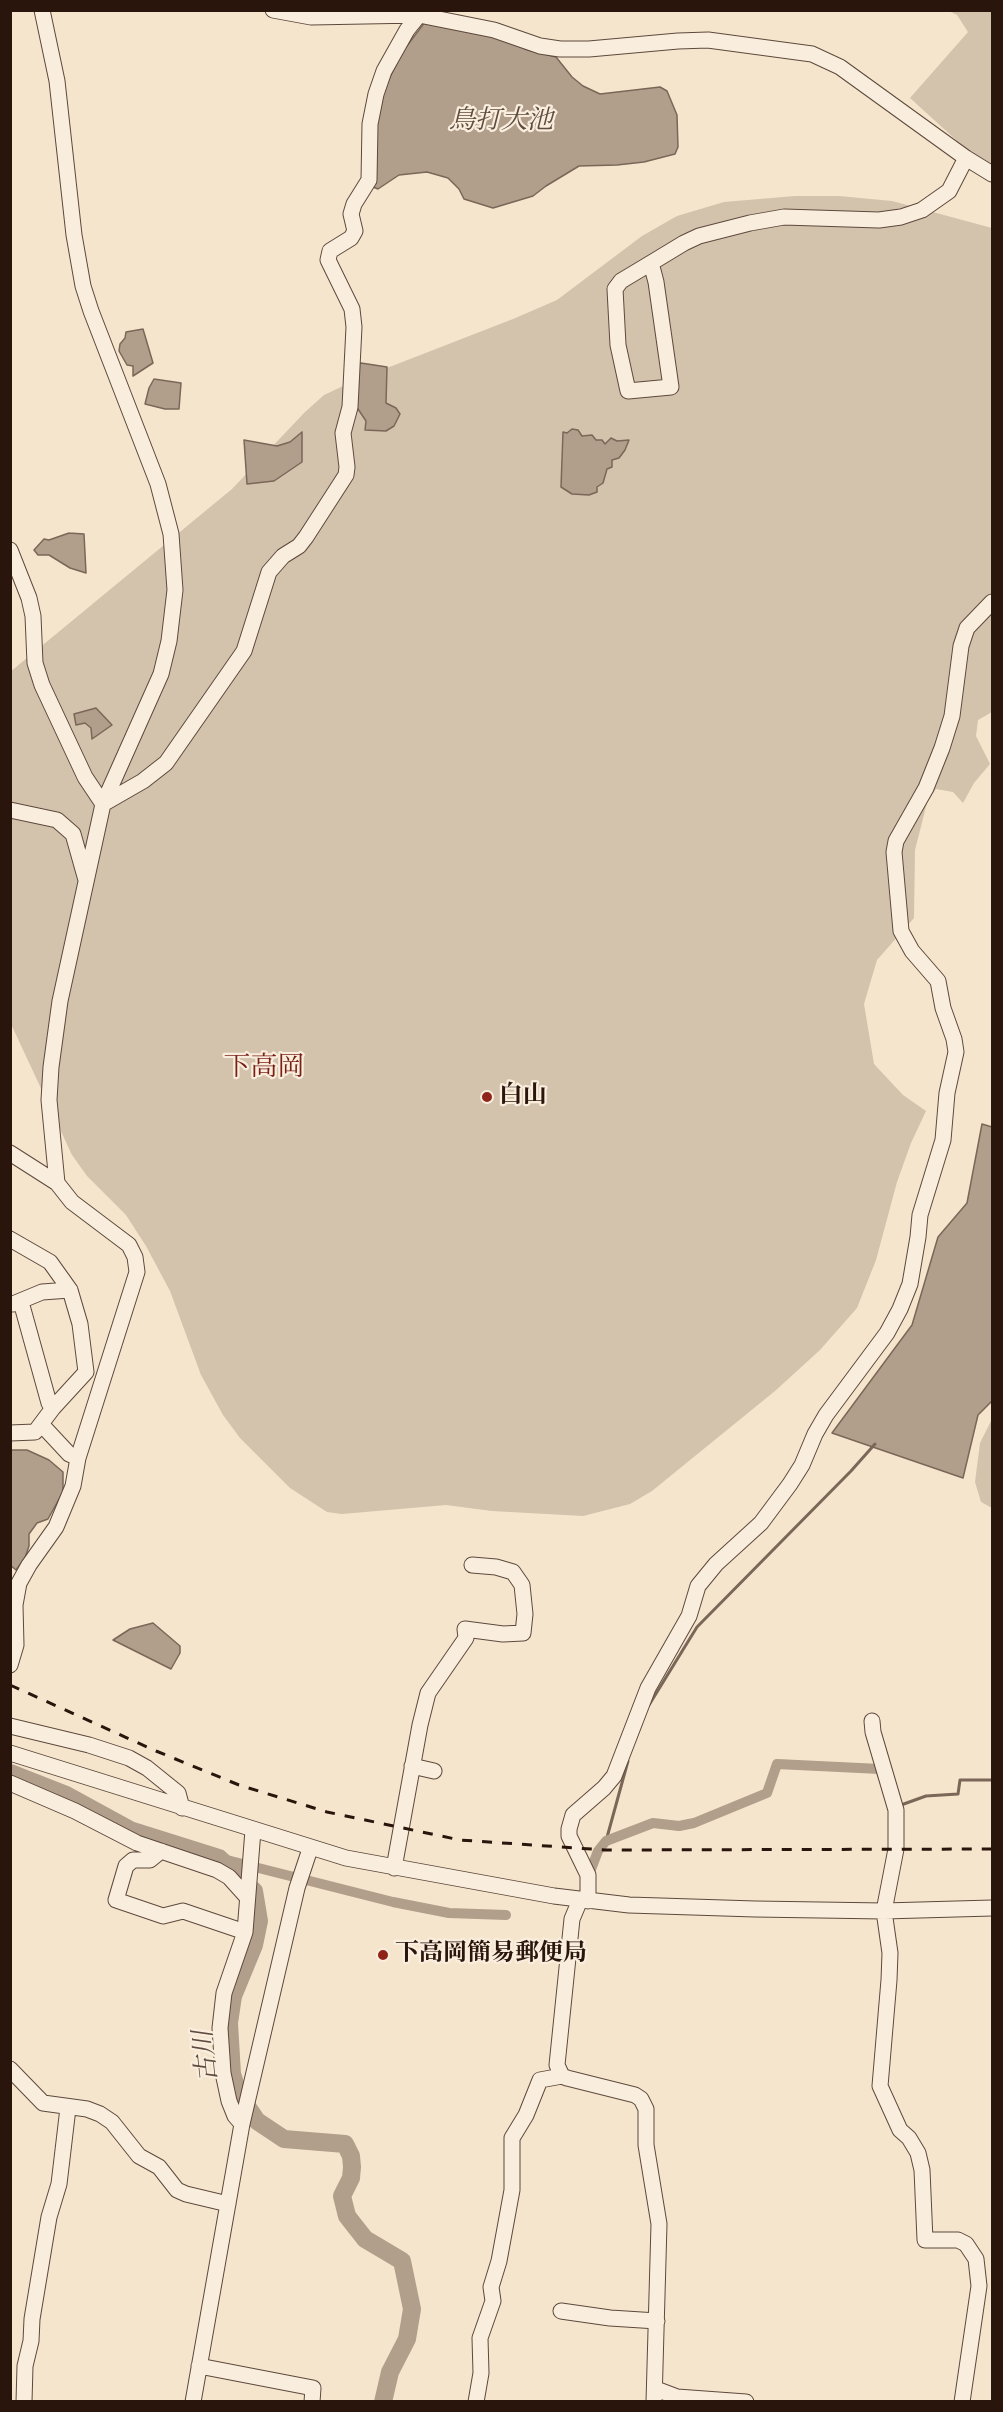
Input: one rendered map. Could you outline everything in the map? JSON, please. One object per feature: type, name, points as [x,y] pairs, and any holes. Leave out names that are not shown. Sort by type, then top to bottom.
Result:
[{"type":"street","points":[[42,10],[57,81],[75,244],[83,286],[158,484],[171,534],[175,565],[174,608],[162,674],[103,804],[60,1001],[49,1100],[57,1183]]},
{"type":"street","points":[[273,10],[311,16],[419,15],[494,30],[540,46],[560,49],[589,50],[678,40],[708,40],[812,54],[840,67],[966,158],[993,174]]},
{"type":"street","points":[[103,804],[143,781],[166,763],[244,651],[269,572],[283,556],[299,546],[346,475],[343,433],[350,407],[354,327],[352,309],[328,260],[330,251],[351,238],[355,231],[351,214],[354,204],[369,180],[370,124],[376,94],[384,71],[407,30],[419,15]]},
{"type":"street","points":[[651,263],[656,282],[671,387],[628,391],[618,345],[615,289],[621,281],[651,263],[699,236],[750,223],[784,217],[879,220],[901,217],[922,210],[949,191],[966,158]]},
{"type":"street","points":[[10,550],[29,598],[33,616],[35,663],[42,686],[85,777],[103,804]]},
{"type":"street","points":[[561,2076],[558,2071],[557,2058],[572,1919],[584,1900],[588,1875],[573,1849],[569,1828],[573,1815],[604,1788],[614,1776],[648,1688],[686,1622],[698,1586],[716,1564],[760,1523],[790,1484],[802,1465],[826,1415],[887,1333],[910,1284],[920,1215],[943,1140],[947,1093],[956,1052],[938,981],[912,951],[901,931],[894,852],[896,841],[926,788],[945,738],[955,700],[961,646],[967,628],[993,602]]},
{"type":"street","points":[[10,810],[57,820],[73,834],[87,881]]},
{"type":"street","points":[[10,1153],[57,1183],[72,1203],[129,1245],[135,1257],[137,1272],[78,1458],[73,1486],[56,1527],[29,1565],[19,1584],[15,1605],[16,1645],[10,1665]]},
{"type":"street","points":[[10,1239],[50,1262],[70,1290],[80,1324],[86,1372],[53,1408],[35,1432],[10,1433]]},
{"type":"street","points":[[53,1408],[16,1303],[42,1292],[70,1290]]},
{"type":"street","points":[[42,1425],[69,1454],[78,1458]]},
{"type":"street","points":[[394,1868],[428,1693],[466,1638],[465,1629],[503,1634],[523,1633],[525,1614],[522,1585],[513,1572],[496,1567],[472,1565]]},
{"type":"street","points":[[872,1721],[873,1732],[895,1807],[896,1849],[884,1911],[890,1953],[890,1980],[880,2085],[900,2130],[909,2138],[918,2153],[922,2170],[925,2240],[958,2240],[966,2244],[976,2259],[979,2271],[976,2314],[962,2402]]},
{"type":"street","points":[[10,1726],[89,1745],[129,1758],[147,1768],[178,1793],[182,1808]]},
{"type":"street","points":[[10,1753],[310,1849],[394,1868],[584,1900],[732,1908],[884,1911],[993,1908]]},
{"type":"street","points":[[412,1766],[434,1771]]},
{"type":"street","points":[[10,1783],[75,1811],[137,1843],[217,1870],[230,1877],[247,1895]]},
{"type":"street","points":[[243,2121],[235,2116],[229,2101],[223,2073],[220,2028],[224,1993],[245,1932],[253,1830]]},
{"type":"street","points":[[193,2402],[243,2121],[297,1888],[310,1849]]},
{"type":"street","points":[[161,1851],[150,1860],[132,1860],[126,1866],[116,1900],[163,1916],[183,1911],[245,1932]]},
{"type":"street","points":[[10,2069],[43,2103],[100,2114],[112,2122],[139,2156],[159,2167],[177,2190],[228,2204]]},
{"type":"street","points":[[476,2402],[480,2381],[480,2338],[493,2301],[491,2287],[499,2261],[512,2190],[512,2138],[526,2115],[540,2080],[561,2076],[635,2095],[641,2099],[646,2109],[646,2145],[659,2224],[655,2395],[746,2402]]},
{"type":"street","points":[[24,2402],[25,2366],[32,2342],[32,2319],[60,2175],[68,2108]]},
{"type":"street","points":[[561,2311],[657,2321]]},
{"type":"street","points":[[199,2366],[314,2388],[312,2402]]},
{"type":"shaded area","points":[[949,11],[992,11],[992,164],[966,149],[910,98],[968,32],[957,15]]},
{"type":"shaded area","points":[[795,196],[839,196],[892,201],[992,228],[992,712],[978,720],[976,736],[990,764],[974,783],[963,803],[953,792],[936,789],[927,803],[915,850],[914,918],[877,960],[864,1004],[874,1064],[903,1095],[926,1111],[897,1182],[876,1260],[857,1308],[820,1350],[775,1391],[652,1491],[630,1504],[583,1516],[492,1511],[446,1505],[342,1514],[327,1512],[290,1488],[240,1438],[223,1415],[201,1375],[170,1291],[146,1246],[126,1215],[87,1176],[72,1155],[11,1024],[10,672],[232,489],[324,395],[356,380],[557,300],[642,236],[677,216],[724,202]]},
{"type":"shaded area","points":[[992,1419],[992,1508],[981,1502],[975,1482],[980,1443]]},
{"type":"water","name":"鳥打大池","points":[[425,22],[491,34],[528,50],[556,57],[572,77],[583,86],[600,94],[660,87],[667,91],[677,115],[678,147],[675,154],[644,162],[579,166],[533,196],[493,208],[464,199],[459,189],[448,178],[427,172],[399,175],[378,189],[373,187],[376,125],[384,89],[403,51]]},
{"type":"water","points":[[143,329],[153,363],[133,376],[133,366],[127,365],[119,351],[120,344],[126,332]]},
{"type":"water","points":[[361,363],[387,367],[386,403],[396,408],[400,414],[394,426],[386,431],[365,430],[366,421],[354,403],[355,367]]},
{"type":"water","points":[[154,379],[181,383],[179,409],[165,409],[145,404]]},
{"type":"water","points":[[572,429],[578,430],[582,436],[592,435],[596,440],[602,440],[605,444],[611,438],[617,441],[629,440],[619,458],[612,460],[612,467],[607,469],[603,483],[597,487],[597,492],[589,495],[572,494],[561,487],[563,432],[567,433]]},
{"type":"water","points":[[302,432],[302,462],[274,481],[247,484],[244,440],[277,446],[290,442]]},
{"type":"water","points":[[69,533],[84,534],[86,573],[70,568],[49,555],[38,555],[34,550],[44,539],[49,540]]},
{"type":"water","points":[[96,708],[112,725],[92,739],[91,728],[85,723],[76,725],[74,714]]},
{"type":"water","points":[[982,1124],[992,1127],[992,1401],[978,1415],[963,1478],[832,1433],[912,1325],[938,1237],[967,1203]]},
{"type":"water","points":[[10,1450],[27,1450],[49,1460],[63,1472],[63,1492],[48,1519],[37,1523],[29,1534],[29,1546],[25,1558],[16,1570],[10,1565]]},
{"type":"water","points":[[153,1623],[180,1646],[180,1653],[171,1669],[113,1640],[130,1629]]},
{"type":"waterway","points":[[649,1705],[697,1627],[875,1444]]},
{"type":"waterway","points":[[606,1841],[628,1761]]},
{"type":"waterway","points":[[590,1872],[598,1851],[606,1841],[653,1823],[679,1826],[694,1823],[767,1793],[777,1764],[880,1769],[883,1778]]},
{"type":"waterway","name":"古川","points":[[10,1773],[66,1795],[130,1830],[219,1858],[254,1891],[259,1921],[254,1945],[233,1996],[229,2023],[232,2074],[238,2093],[257,2121],[284,2139],[345,2144],[351,2156],[352,2167],[351,2178],[342,2196],[347,2216],[365,2239],[402,2261],[412,2309],[407,2339],[390,2372],[383,2402]]},
{"type":"waterway","points":[[901,1805],[926,1796],[958,1794],[960,1780],[992,1780]]},
{"type":"waterway","points":[[219,1858],[393,1902],[449,1913],[506,1915]]},
{"type":"railway","points":[[10,1685],[156,1751],[239,1785],[327,1812],[460,1840],[605,1850],[992,1849]]},
{"type":"place","name":"白山","points":[[487,1097]]},
{"type":"place","name":"下高岡簡易郵便局","points":[[383,1955]]},
{"type":"district","name":"下高岡","points":[[264,1069]]}]
